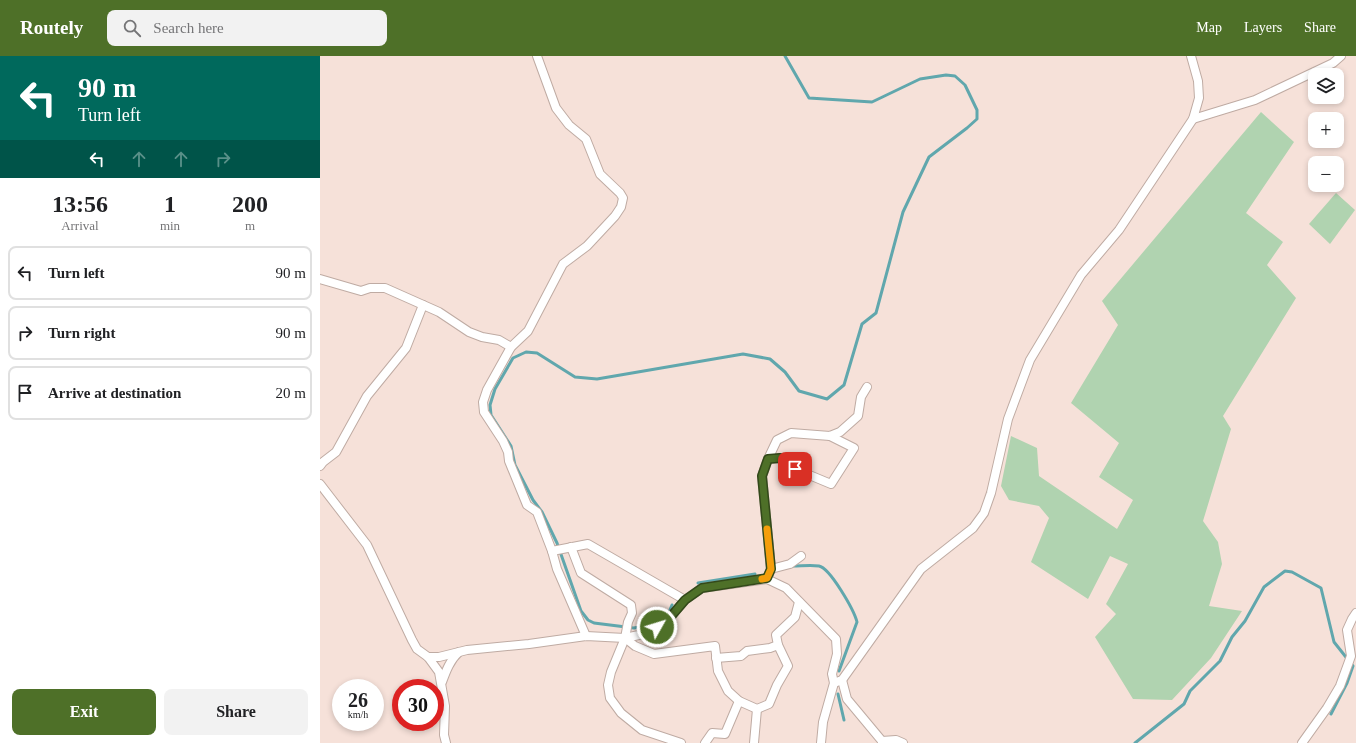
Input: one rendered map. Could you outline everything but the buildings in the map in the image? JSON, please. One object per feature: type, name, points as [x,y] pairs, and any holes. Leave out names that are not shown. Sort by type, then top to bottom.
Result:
[{"type":"street","points":[[536,56],[556,108],[569,125],[586,138],[600,174],[620,193],[622,198],[621,207],[615,216],[587,246],[562,264],[528,331],[511,347],[487,390],[483,402],[484,412],[508,452],[508,461],[527,505],[537,512],[554,551],[557,569],[586,636]]},
{"type":"street","points":[[821,743],[823,722],[838,681],[921,569],[973,528],[984,513],[1008,419],[1030,360],[1081,275],[1118,230],[1193,119],[1199,98],[1198,81],[1191,56]]},
{"type":"street","points":[[1193,119],[1255,100],[1333,63],[1341,56]]},
{"type":"street","points":[[320,279],[361,291],[370,288],[385,288],[439,312],[469,332],[482,337],[499,340],[511,347]]},
{"type":"street","points":[[320,466],[336,452],[366,396],[406,348],[423,305]]},
{"type":"street","points":[[830,436],[840,432],[858,416],[861,396],[867,386]]},
{"type":"street","points":[[767,578],[771,569],[762,476],[768,459],[777,440],[791,432],[830,436],[854,448],[831,484],[795,469],[780,458],[768,459]]},
{"type":"street","points":[[320,486],[367,545],[412,640],[417,649],[428,657],[439,672],[441,679]]},
{"type":"street","points":[[554,551],[588,544],[685,600]]},
{"type":"street","points":[[568,548],[581,573],[631,605],[632,613],[628,623],[626,635],[611,672],[608,685],[610,698],[622,713],[642,730],[681,743]]},
{"type":"street","points":[[771,569],[790,564],[801,556]]},
{"type":"street","points":[[428,657],[439,657],[461,651],[586,636],[648,633],[667,621],[685,600],[702,588],[767,578],[786,588],[836,639],[837,654],[832,674],[838,681],[847,699],[882,742],[896,740],[903,743]]},
{"type":"street","points":[[626,635],[635,646],[654,654],[715,646],[718,671],[728,691],[739,701],[757,708],[769,704],[777,685],[788,666],[778,645],[776,636],[794,617],[799,602]]},
{"type":"street","points":[[1302,743],[1327,708],[1340,686],[1350,656],[1347,630],[1356,613]]},
{"type":"street","points":[[716,658],[741,656],[747,651],[770,648],[778,645]]},
{"type":"street","points":[[443,679],[454,656],[461,651]]},
{"type":"street","points":[[444,698],[444,736],[446,743]]},
{"type":"street","points":[[705,743],[712,734],[725,734],[739,701]]},
{"type":"street","points":[[754,743],[757,708]]},
{"type":"green space","points":[[1261,112],[1294,142],[1246,213],[1283,242],[1267,265],[1296,298],[1223,416],[1231,429],[1203,521],[1218,542],[1222,564],[1209,606],[1242,611],[1211,658],[1172,700],[1133,699],[1095,637],[1116,614],[1106,604],[1128,564],[1110,556],[1088,599],[1031,562],[1049,518],[1039,506],[1009,500],[1001,486],[1011,436],[1037,448],[1039,476],[1117,529],[1133,500],[1099,477],[1119,443],[1071,403],[1118,325],[1102,301]]},
{"type":"green space","points":[[1336,193],[1355,210],[1330,244],[1309,224]]},
{"type":"waterway","points":[[672,605],[669,612],[649,625],[634,628],[594,623],[588,620],[581,611],[557,543],[542,512],[533,500],[515,465],[511,446],[491,415],[490,405],[495,389],[513,358],[526,352],[537,353],[575,377],[597,379],[743,354],[770,359],[785,372],[799,391],[827,399],[844,385],[862,324],[876,313],[903,212],[929,157],[977,119],[977,110],[965,85],[955,76],[946,75],[920,79],[872,102],[809,98],[785,56]]},
{"type":"waterway","points":[[793,566],[819,566],[824,568],[841,590],[855,616],[857,622],[839,671]]},
{"type":"waterway","points":[[1135,743],[1184,704],[1190,691],[1220,661],[1232,637],[1245,621],[1264,587],[1285,571],[1292,572],[1321,588],[1334,642],[1353,666],[1347,683],[1331,714]]},
{"type":"waterway","points":[[698,583],[755,574]]},
{"type":"waterway","points":[[838,694],[844,720]]},
{"type":"slow traffic","points":[[762,579],[767,578],[771,569],[767,529]]},
{"type":"route","points":[[657,627],[667,621],[685,600],[702,588],[767,578],[771,569],[762,476],[768,459],[780,458],[795,469]]}]
